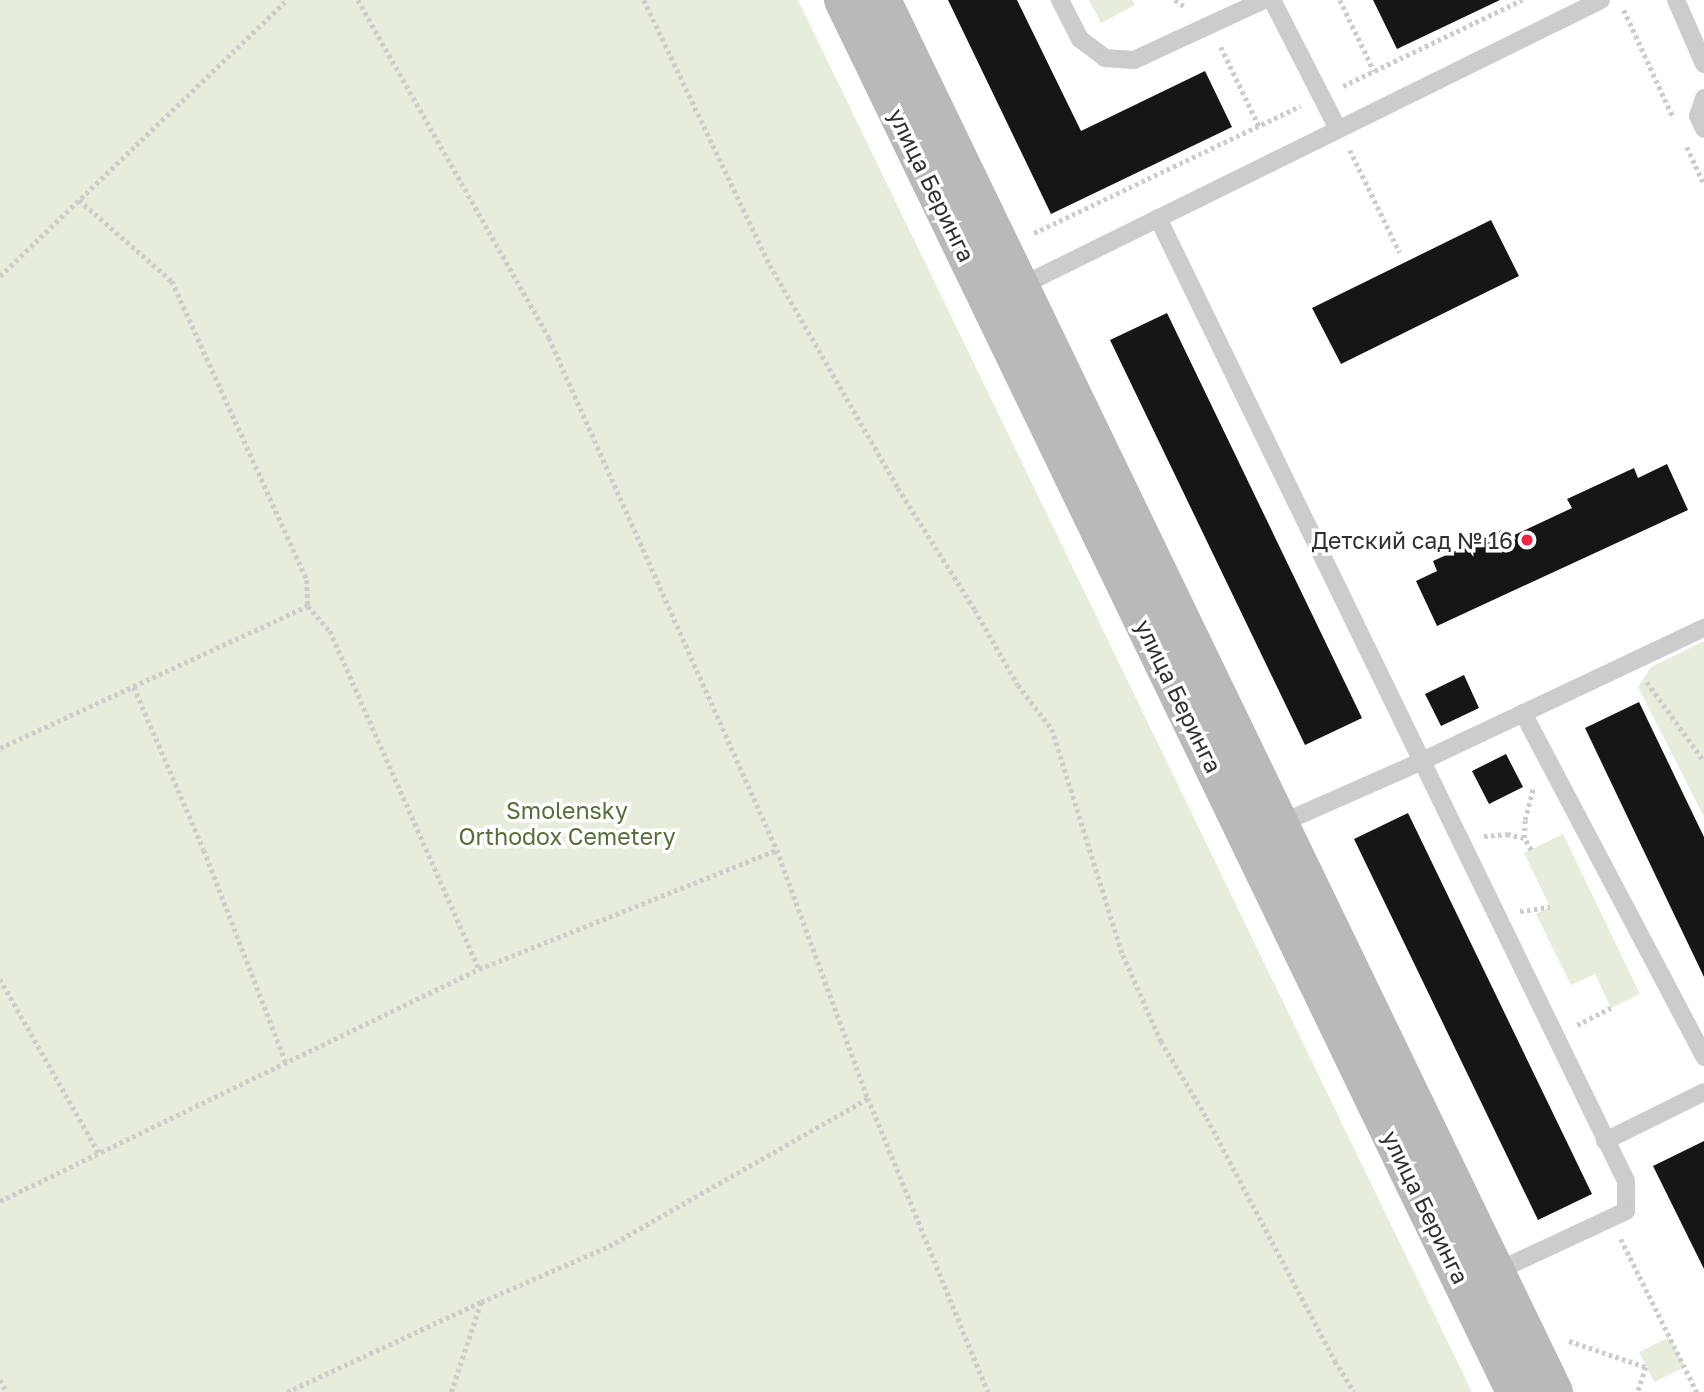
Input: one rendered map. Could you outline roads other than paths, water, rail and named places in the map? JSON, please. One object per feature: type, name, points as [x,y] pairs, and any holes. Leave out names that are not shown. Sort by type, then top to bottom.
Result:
[{"type":"street","name":"улица Беринга","points":[[843,0],[1005,295],[1480,1279],[1554,1392]]},
{"type":"street","name":"улица Беринга","points":[[883,0],[1005,295]]},
{"type":"street","name":"улица Беринга","points":[[1480,1279],[1515,1392]]},
{"type":"lane","points":[[1060,0],[1080,39],[1105,58],[1134,60],[1264,0]]},
{"type":"lane","points":[[1272,0],[1338,130]]},
{"type":"lane","points":[[1005,295],[1601,0]]},
{"type":"lane","points":[[1676,0],[1704,64]]},
{"type":"lane","points":[[1704,98],[1698,116],[1704,129]]},
{"type":"lane","points":[[1158,218],[1420,762],[1626,1181],[1626,1211],[1480,1279]]},
{"type":"lane","points":[[1264,831],[1420,762],[1704,628]]},
{"type":"lane","points":[[1523,713],[1704,1057]]},
{"type":"lane","points":[[1605,1141],[1704,1092]]},
{"type":"place","name":"Детский сад № 16","points":[[1527,540]]},
{"type":"park label","name":"Smolensky Orthodox Cemetery","points":[[567,823]]}]
